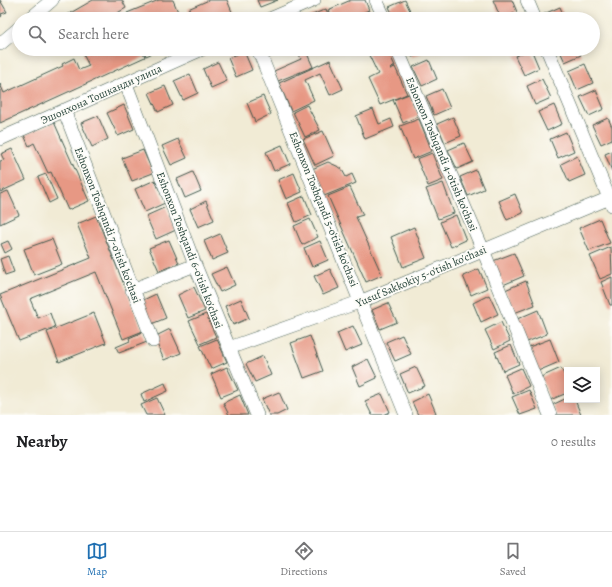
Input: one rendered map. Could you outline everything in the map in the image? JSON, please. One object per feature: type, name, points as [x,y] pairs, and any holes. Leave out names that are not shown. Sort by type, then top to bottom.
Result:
[{"type":"street","points":[[38,12],[52,0]]},
{"type":"street","points":[[286,12],[314,0]]},
{"type":"street","points":[[376,0],[382,12]]},
{"type":"street","points":[[527,0],[532,12]]},
{"type":"street","points":[[0,44],[12,34]]},
{"type":"street","name":"Эшонхона Тошканди улица","points":[[0,139],[187,56]]},
{"type":"street","name":"Eshonxon Toshqandi 5-o'tish ko'chasi","points":[[261,56],[362,302],[406,415]]},
{"type":"street","name":"Eshonxon Toshqandi 4-o'tish ko'chasi","points":[[400,56],[483,250],[550,415]]},
{"type":"street","points":[[550,56],[611,200]]},
{"type":"street","name":"Eshonxon Toshqandi 6-o'tish ko'chasi","points":[[126,84],[195,265],[257,415]]},
{"type":"street","name":"Eshonxon Toshqandi 7-o'tish ko'chasi","points":[[64,110],[152,341]]},
{"type":"street","name":"Yusuf Sakkokiy 5-o'tish ko'chasi","points":[[229,348],[362,302],[483,250],[611,200]]},
{"type":"street","points":[[132,290],[195,265]]},
{"type":"building","points":[[0,0],[7,12],[1,14],[2,16],[0,17]]},
{"type":"building","points":[[93,0],[122,0],[126,8],[119,12],[72,12]]},
{"type":"building","points":[[159,0],[173,0],[178,12],[129,12]]},
{"type":"building","points":[[209,0],[227,0],[232,12],[189,12],[188,9]]},
{"type":"building","points":[[257,0],[278,0],[260,7]]},
{"type":"building","points":[[351,0],[365,0],[369,10],[364,12],[329,12],[328,10]]},
{"type":"building","points":[[405,0],[411,12],[392,12],[389,7]]},
{"type":"building","points":[[493,0],[512,0],[517,12],[498,12]]},
{"type":"building","points":[[560,7],[562,12],[549,12]]},
{"type":"building","points":[[326,9],[327,12],[319,12]]},
{"type":"building","points":[[84,56],[145,57],[0,123],[0,84],[4,93],[63,66],[62,64],[74,58],[79,70],[89,66]]},
{"type":"building","points":[[233,56],[246,56],[252,70],[236,77],[228,58]]},
{"type":"building","points":[[300,56],[308,56],[313,67],[278,81],[274,71],[301,59]]},
{"type":"building","points":[[369,56],[390,56],[395,66],[390,69],[395,67],[407,94],[380,105],[368,79],[378,74]]},
{"type":"building","points":[[515,56],[534,56],[539,68],[524,75]]},
{"type":"building","points":[[562,56],[579,56],[565,62]]},
{"type":"building","points":[[330,60],[343,89],[330,95],[320,73],[305,80],[314,100],[291,111],[279,83]]},
{"type":"building","points":[[429,60],[437,79],[422,86],[413,67]]},
{"type":"building","points":[[218,62],[227,81],[211,88],[203,69]]},
{"type":"building","points":[[585,64],[593,83],[577,90],[569,71]]},
{"type":"building","points":[[190,74],[198,93],[183,100],[174,81]]},
{"type":"building","points":[[542,79],[551,98],[535,105],[527,86]]},
{"type":"building","points":[[165,86],[173,105],[158,112],[149,93]]},
{"type":"building","points":[[442,89],[450,108],[434,115],[426,96]]},
{"type":"building","points":[[596,90],[604,109],[589,116],[580,97]]},
{"type":"building","points":[[409,94],[419,116],[403,123],[393,100]]},
{"type":"building","points":[[263,96],[271,114],[255,122],[247,103]]},
{"type":"building","points":[[124,105],[134,129],[118,136],[107,113]]},
{"type":"building","points":[[307,105],[320,130],[305,137],[293,112]]},
{"type":"building","points":[[554,105],[562,124],[547,131],[538,112]]},
{"type":"building","points":[[373,109],[379,124],[391,119],[394,127],[365,139],[356,116]]},
{"type":"building","points":[[98,116],[108,139],[92,147],[81,123]]},
{"type":"building","points":[[453,117],[461,136],[445,143],[437,124]]},
{"type":"building","points":[[608,118],[612,127],[612,139],[601,144],[592,125]]},
{"type":"building","points":[[419,119],[432,151],[413,159],[400,126]]},
{"type":"building","points":[[54,122],[89,201],[68,210],[51,172],[48,173],[34,143],[29,146],[24,135]]},
{"type":"building","points":[[323,131],[334,156],[315,165],[303,139]]},
{"type":"building","points":[[566,132],[574,151],[558,158],[550,139]]},
{"type":"building","points":[[178,139],[187,158],[171,165],[162,146]]},
{"type":"building","points":[[464,143],[473,162],[457,169],[448,150]]},
{"type":"building","points":[[282,145],[290,164],[274,171],[266,152]]},
{"type":"building","points":[[12,149],[26,180],[0,192],[0,161],[4,160],[1,154]]},
{"type":"building","points":[[143,150],[153,173],[132,181],[122,158]]},
{"type":"building","points":[[612,151],[612,171],[605,154]]},
{"type":"building","points":[[432,153],[443,180],[428,186],[417,159]]},
{"type":"building","points":[[577,156],[585,175],[569,182],[561,164]]},
{"type":"building","points":[[328,162],[341,168],[346,177],[352,174],[356,183],[324,196],[312,169]]},
{"type":"building","points":[[476,170],[484,189],[468,196],[460,177]]},
{"type":"building","points":[[193,172],[201,191],[185,198],[177,179]]},
{"type":"building","points":[[294,173],[302,192],[286,199],[278,180]]},
{"type":"building","points":[[46,174],[57,199],[49,203],[38,177]]},
{"type":"building","points":[[155,180],[165,203],[145,212],[135,189]]},
{"type":"building","points":[[443,183],[454,213],[438,219],[426,189]]},
{"type":"building","points":[[350,187],[363,215],[356,217],[382,275],[366,282],[328,196]]},
{"type":"building","points":[[8,191],[19,215],[0,224],[0,194]]},
{"type":"building","points":[[515,194],[523,213],[507,220],[499,201]]},
{"type":"building","points":[[304,196],[312,215],[296,222],[288,203]]},
{"type":"building","points":[[206,201],[214,220],[198,227],[190,209]]},
{"type":"building","points":[[166,207],[176,230],[156,239],[146,216]]},
{"type":"building","points":[[456,215],[466,240],[451,247],[440,222]]},
{"type":"building","points":[[96,216],[143,331],[123,339],[96,272],[30,299],[38,318],[50,313],[55,327],[19,341],[0,295],[91,258],[77,224]]},
{"type":"building","points":[[310,219],[318,237],[302,245],[294,226]]},
{"type":"building","points":[[600,219],[610,243],[589,251],[579,228]]},
{"type":"building","points":[[414,227],[426,258],[403,267],[391,237]]},
{"type":"building","points":[[220,234],[228,253],[212,260],[204,241]]},
{"type":"building","points":[[52,239],[62,264],[34,275],[24,249]]},
{"type":"building","points":[[169,240],[179,263],[159,271],[149,248]]},
{"type":"building","points":[[8,241],[12,249],[5,253],[1,244]]},
{"type":"building","points":[[320,241],[328,260],[312,267],[304,248]]},
{"type":"building","points":[[611,247],[612,274],[600,279],[590,256]]},
{"type":"building","points":[[514,253],[524,276],[503,285],[493,261]]},
{"type":"building","points":[[8,256],[14,272],[5,275],[0,259]]},
{"type":"building","points":[[227,267],[235,285],[220,292],[211,274]]},
{"type":"building","points":[[330,269],[339,288],[323,295],[314,276]]},
{"type":"building","points":[[479,269],[487,288],[471,295],[463,276]]},
{"type":"building","points":[[612,277],[612,305],[610,305],[601,282]]},
{"type":"building","points":[[526,281],[535,305],[514,313],[505,290]]},
{"type":"building","points":[[194,287],[205,311],[188,318],[178,295]]},
{"type":"building","points":[[156,294],[166,318],[149,325],[139,302]]},
{"type":"building","points":[[489,295],[498,314],[481,322],[473,303]]},
{"type":"building","points":[[241,299],[249,318],[233,325],[225,306]]},
{"type":"building","points":[[388,303],[397,322],[380,329],[372,310]]},
{"type":"building","points":[[538,310],[547,334],[527,342],[517,319]]},
{"type":"building","points":[[94,313],[106,343],[59,362],[47,332]]},
{"type":"building","points":[[206,314],[216,337],[200,344],[189,321]]},
{"type":"building","points":[[501,322],[510,341],[494,349],[485,330]]},
{"type":"building","points":[[353,326],[362,345],[345,352],[337,333]]},
{"type":"building","points":[[170,329],[181,353],[164,360],[154,337]]},
{"type":"building","points":[[143,332],[147,342],[119,353],[116,347],[130,341],[129,338]]},
{"type":"building","points":[[402,335],[411,354],[395,361],[386,342]]},
{"type":"building","points":[[310,336],[323,371],[304,378],[291,343]]},
{"type":"building","points":[[217,339],[227,362],[211,369],[200,346]]},
{"type":"building","points":[[550,339],[559,362],[538,371],[529,347]]},
{"type":"building","points":[[511,345],[519,364],[503,371],[495,352]]},
{"type":"building","points":[[263,356],[271,375],[255,382],[246,364]]},
{"type":"building","points":[[368,359],[377,378],[360,386],[352,367]]},
{"type":"building","points":[[227,367],[238,390],[221,397],[211,374]]},
{"type":"building","points":[[416,367],[425,386],[408,393],[400,374]]},
{"type":"building","points":[[521,368],[529,386],[513,394],[505,375]]},
{"type":"building","points":[[561,368],[564,374],[564,394],[550,400],[541,377]]},
{"type":"building","points":[[165,383],[168,391],[144,402],[141,394]]},
{"type":"building","points":[[529,390],[537,409],[520,415],[512,397]]},
{"type":"building","points":[[279,392],[287,410],[277,415],[269,415],[262,399]]},
{"type":"building","points":[[382,394],[390,412],[384,415],[372,415],[365,401]]},
{"type":"building","points":[[428,394],[436,413],[432,415],[418,415],[412,402]]},
{"type":"building","points":[[240,395],[248,415],[229,415],[223,403]]},
{"type":"building","points":[[157,398],[165,415],[146,415],[141,405]]},
{"type":"building","points":[[564,399],[564,403],[576,403],[581,415],[556,415],[552,405]]}]
